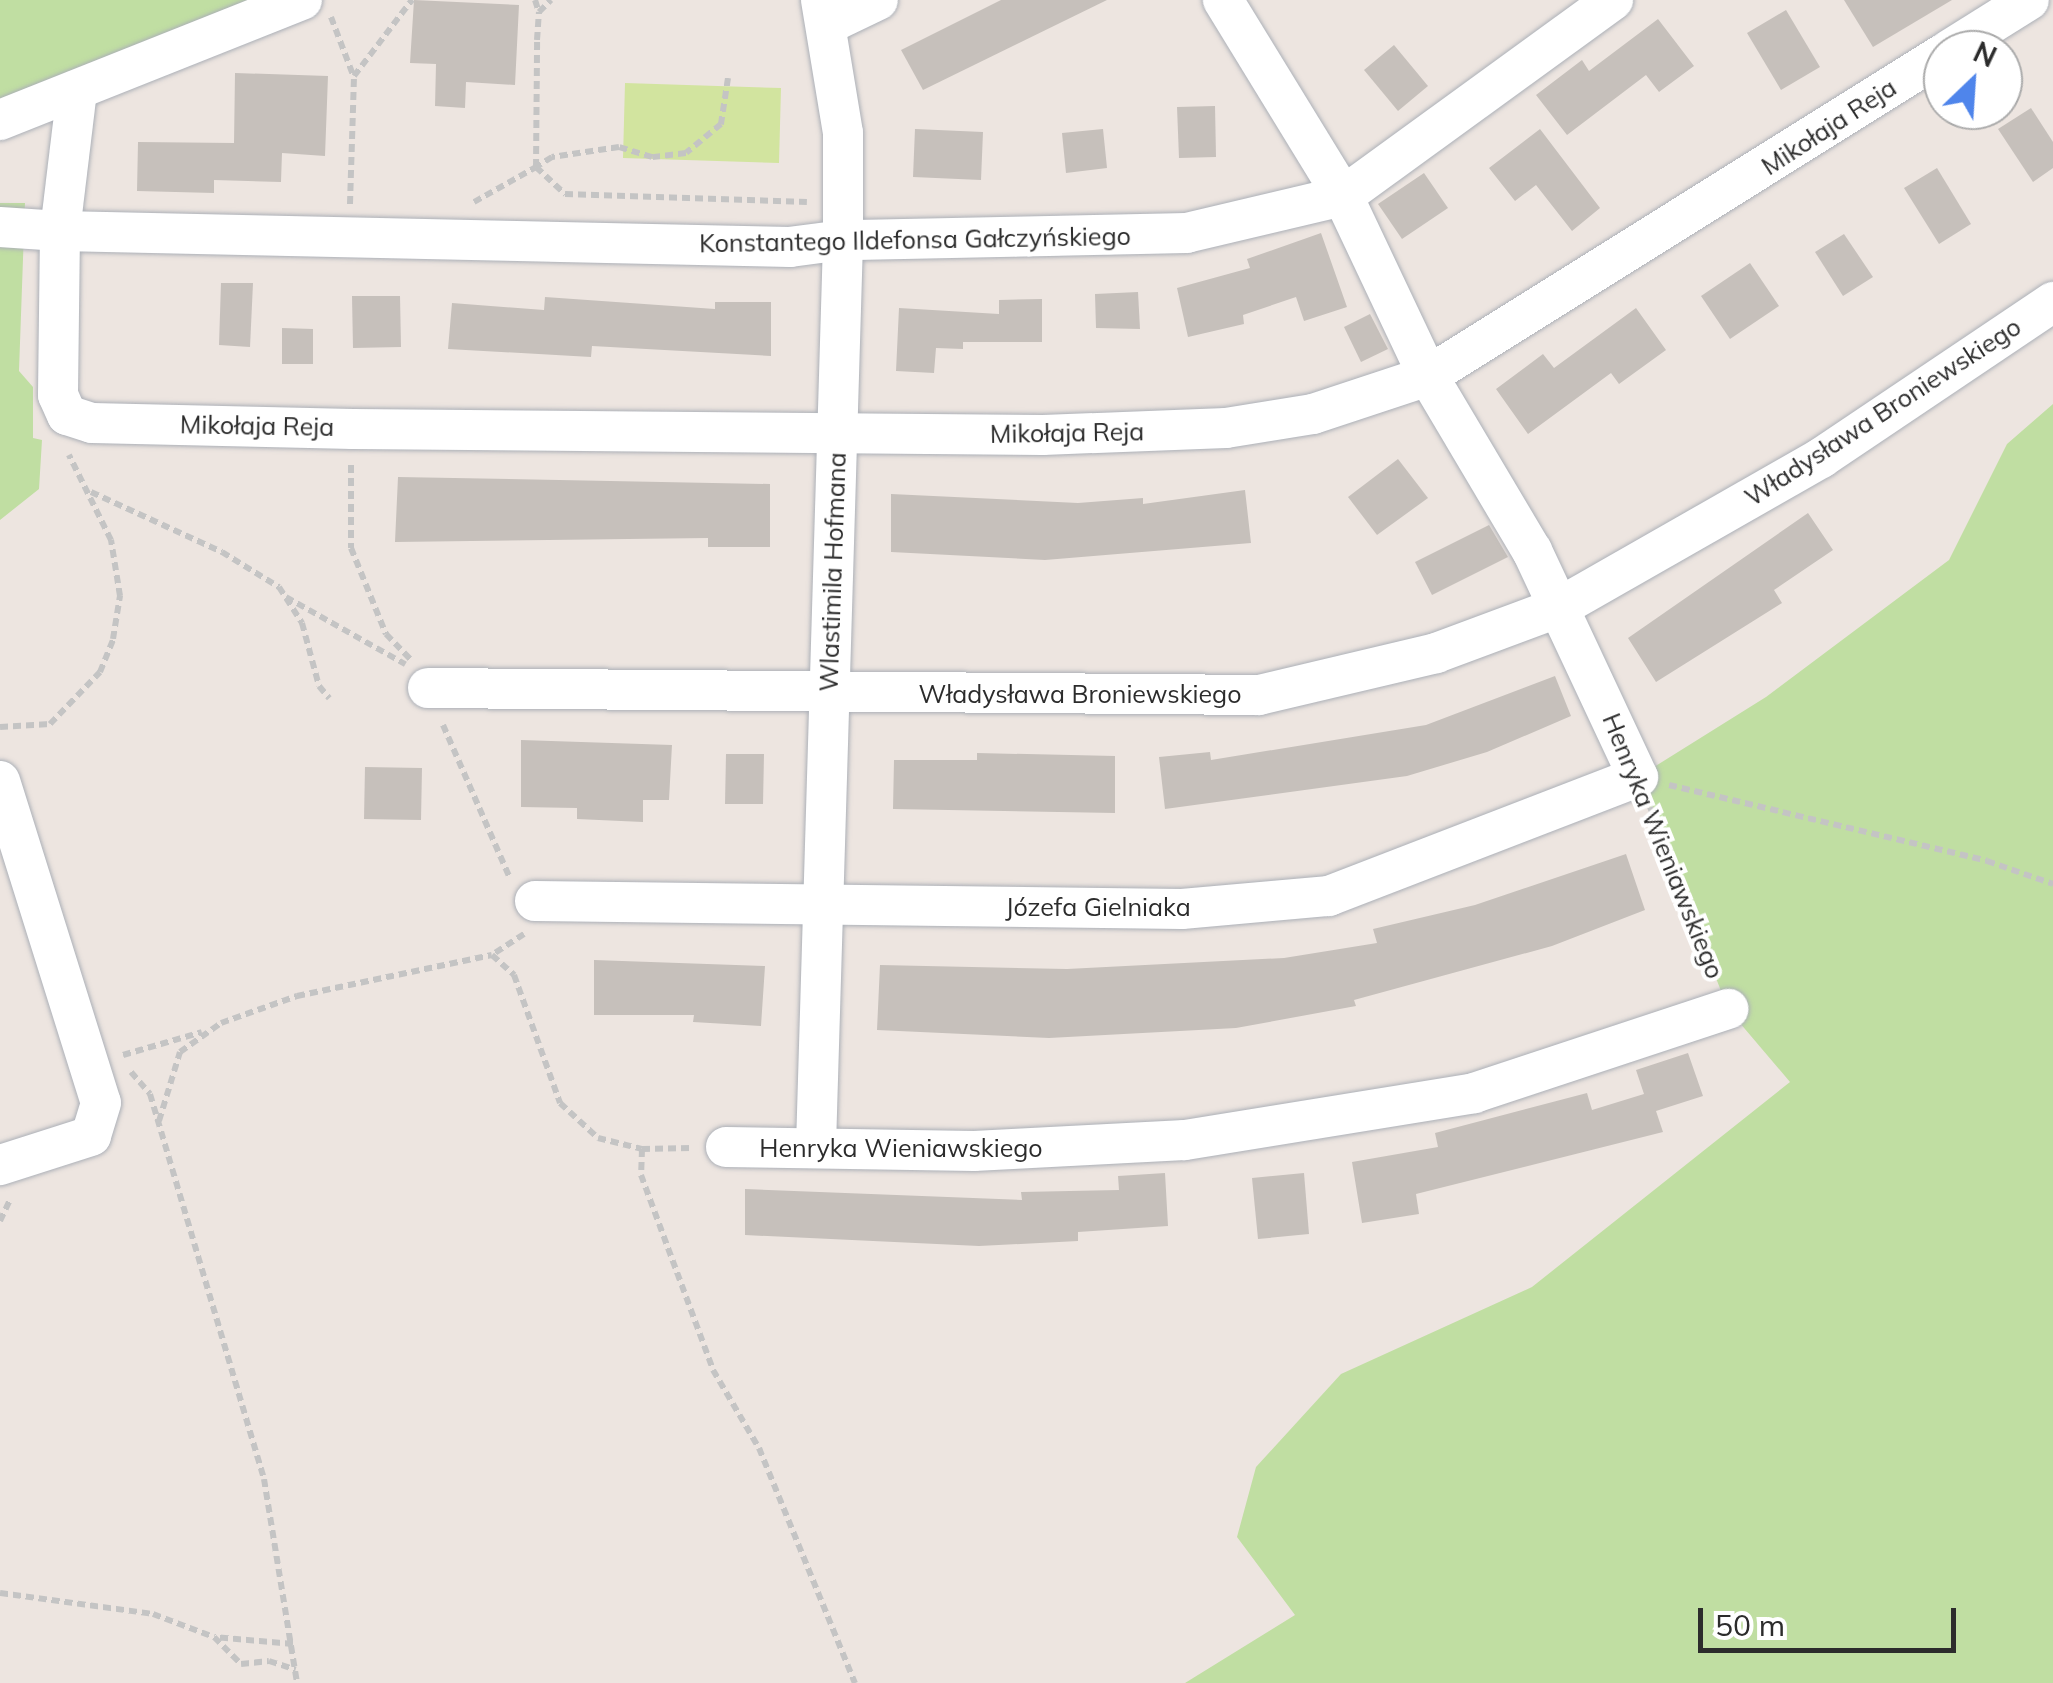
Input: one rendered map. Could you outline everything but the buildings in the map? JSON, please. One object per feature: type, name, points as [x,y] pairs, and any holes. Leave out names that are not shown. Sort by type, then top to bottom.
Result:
[{"type":"street","points":[[0,120],[302,0]]},
{"type":"street","points":[[826,11],[878,0]]},
{"type":"street","name":"Henryka Wieniawskiego","points":[[1223,0],[1343,196],[1428,376],[1560,607],[1638,778]]},
{"type":"street","name":"Konstantego Ildefonsa Gałczyńskiego","points":[[0,227],[790,247],[842,240],[1188,234],[1343,196],[1613,0]]},
{"type":"street","name":"Mikołaja Reja","points":[[1981,30],[2029,0]]},
{"type":"street","points":[[2048,0],[2053,6]]},
{"type":"street","name":"Wlastimila Hofmana","points":[[816,1146],[843,196],[826,11]]},
{"type":"street","name":"Mikołaja Reja","points":[[79,419],[354,429],[1043,436],[1226,428],[1313,414],[1428,376],[1923,66]]},
{"type":"street","points":[[77,90],[60,231],[58,394],[79,419]]},
{"type":"street","name":"Władysława Broniewskiego","points":[[428,688],[671,694],[829,690],[1259,695],[1436,653],[1560,607],[1821,458],[2053,302]]},
{"type":"street","name":"Józefa Gielniaka","points":[[536,901],[1182,909],[1329,896],[1638,778]]},
{"type":"street","points":[[0,781],[101,1103],[91,1136],[0,1165]]},
{"type":"street","name":"Henryka Wieniawskiego","points":[[726,1147],[974,1151],[1185,1140],[1474,1093],[1728,1009]]},
{"type":"path","points":[[324,0],[354,76],[349,238]]},
{"type":"path","points":[[354,76],[412,0]]},
{"type":"path","points":[[535,0],[539,12],[536,167],[565,194],[814,202],[843,196]]},
{"type":"path","points":[[539,12],[551,0]]},
{"type":"path","points":[[426,237],[442,220],[552,157],[619,148],[652,157],[686,154],[721,124],[728,78]]},
{"type":"path","points":[[0,727],[50,724],[100,672],[120,596],[111,540],[62,438],[79,419]]},
{"type":"path","points":[[90,492],[222,552],[285,596],[416,668],[386,634],[352,548],[354,429]]},
{"type":"path","points":[[285,596],[302,624],[318,686],[329,698]]},
{"type":"path","points":[[298,1683],[264,1479],[150,1094],[116,1057],[213,1029],[297,996],[492,955],[532,927],[536,901],[513,884],[497,856],[428,688]]},
{"type":"path","points":[[1638,778],[1987,860],[2053,884]]},
{"type":"path","name":"Henryka Wieniawskiego","points":[[1638,778],[1728,1009]]},
{"type":"path","points":[[492,955],[514,975],[560,1104],[598,1138],[642,1148],[726,1147]]},
{"type":"path","points":[[159,1122],[180,1052],[213,1029]]},
{"type":"path","points":[[642,1148],[641,1174],[713,1370],[760,1448],[856,1683]]},
{"type":"path","points":[[0,1593],[154,1614],[214,1636],[293,1644]]},
{"type":"path","points":[[214,1636],[242,1664],[269,1661],[296,1670]]},
{"type":"green space","points":[[0,0],[302,0],[0,120]]},
{"type":"green space","points":[[625,83],[781,88],[779,163],[623,158]]},
{"type":"green space","points":[[0,203],[25,203],[19,371],[33,387],[33,438],[42,440],[39,489],[0,520]]},
{"type":"green space","points":[[2053,404],[2053,1683],[1185,1683],[1295,1615],[1237,1537],[1256,1467],[1341,1374],[1532,1287],[1790,1082],[1728,1009],[1638,777],[1766,697],[1949,560],[2007,444]]}]
